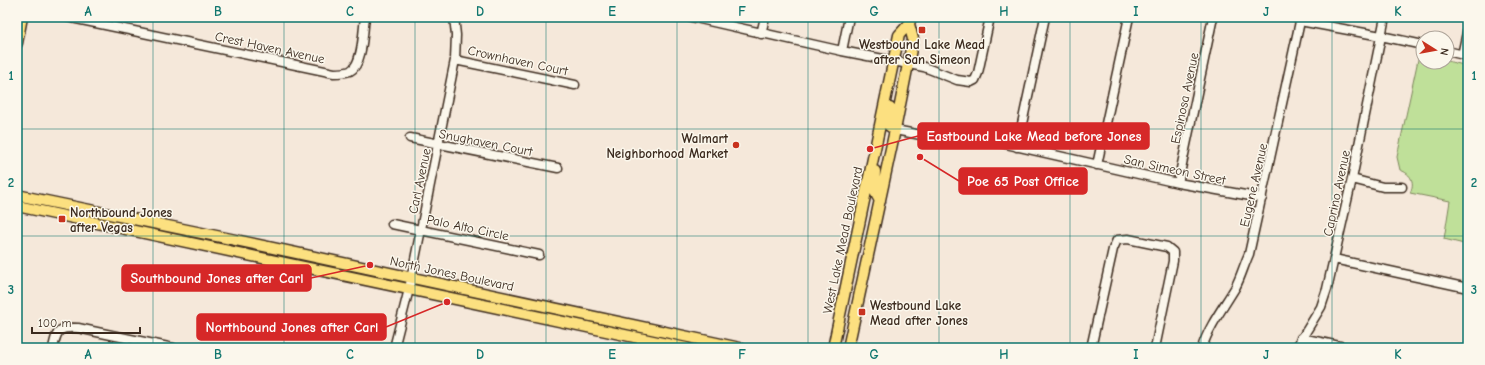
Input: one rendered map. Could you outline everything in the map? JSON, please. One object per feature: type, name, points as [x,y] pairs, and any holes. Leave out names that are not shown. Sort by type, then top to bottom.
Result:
[{"type":"main road","points":[[17,43],[22,17]]},
{"type":"main road","name":"West Lake Mead Boulevard","points":[[848,348],[913,39],[910,20]]},
{"type":"main road","name":"West Lake Mead Boulevard","points":[[833,348],[899,35],[910,20]]},
{"type":"main road","points":[[887,88],[891,101],[887,120],[888,125],[895,130]]},
{"type":"main road","points":[[873,156],[875,177],[874,190],[880,201]]},
{"type":"main road","name":"North Jones Boulevard","points":[[17,195],[411,277],[740,348]]},
{"type":"main road","points":[[865,197],[870,209],[866,242],[867,256]]},
{"type":"main road","name":"North Jones Boulevard","points":[[17,206],[686,348]]},
{"type":"main road","points":[[200,244],[203,233]]},
{"type":"main road","points":[[576,325],[588,322],[614,327],[631,324]]},
{"type":"main road","points":[[619,334],[628,330],[659,335],[669,333]]},
{"type":"street","name":"Crest Haven Avenue","points":[[67,17],[79,18],[334,73],[345,73],[351,71],[356,66],[360,55],[365,17]]},
{"type":"street","name":"Carl Avenue","points":[[394,348],[409,289],[455,60],[456,35],[454,17]]},
{"type":"street","points":[[691,17],[761,34],[924,67],[957,80],[971,82],[975,80],[978,73],[990,17]]},
{"type":"street","points":[[761,34],[765,17]]},
{"type":"street","points":[[842,51],[849,17]]},
{"type":"street","points":[[1017,147],[1045,17]]},
{"type":"street","points":[[1097,165],[1128,17]]},
{"type":"street","name":"Espinosa Avenue","points":[[1178,183],[1213,17]]},
{"type":"street","name":"Caprino Avenue","points":[[1296,348],[1321,307],[1327,289],[1352,180],[1385,17]]},
{"type":"street","points":[[1300,19],[1415,44]]},
{"type":"street","name":"Eugene Avenue","points":[[1202,348],[1216,317],[1235,287],[1249,254],[1300,19]]},
{"type":"street","points":[[1455,53],[1465,55],[1468,28]]},
{"type":"street","name":"Crownhaven Court","points":[[455,60],[575,85]]},
{"type":"street","name":"San Simeon Street","points":[[895,130],[921,135],[971,136],[1178,183],[1262,198]]},
{"type":"street","name":"Snughaven Court","points":[[410,138],[558,168]]},
{"type":"street","points":[[1352,180],[1383,187],[1402,187]]},
{"type":"street","name":"Palo Alto Circle","points":[[392,224],[539,255]]},
{"type":"street","points":[[1091,348],[1113,249],[1117,240],[1128,239],[1167,247],[1172,252],[1173,261],[1155,348]]},
{"type":"street","points":[[1334,259],[1468,288]]},
{"type":"street","points":[[53,348],[56,334],[65,327],[78,328],[138,344],[173,348]]},
{"type":"street","points":[[1301,338],[1348,348]]},
{"type":"green space","points":[[1455,63],[1468,66],[1468,245],[1444,239],[1450,201],[1410,193],[1412,182],[1410,176],[1400,170],[1397,157],[1416,70],[1455,70]]},
{"type":"place","name":"Westbound Lake Mead after San Simeon","points":[[922,30]]},
{"type":"place","name":"Walmart Neighborhood Market","points":[[736,145]]},
{"type":"place","name":"Eastbound Lake Mead before Jones","points":[[870,149]]},
{"type":"place","name":"Poe 65 Post Office","points":[[920,157]]},
{"type":"place","name":"Northbound Jones after Vegas","points":[[62,219]]},
{"type":"place","name":"Southbound Jones after Carl","points":[[370,265]]},
{"type":"place","name":"Northbound Jones after Carl","points":[[447,302]]},
{"type":"place","name":"Westbound Lake Mead after Jones","points":[[862,312]]}]
